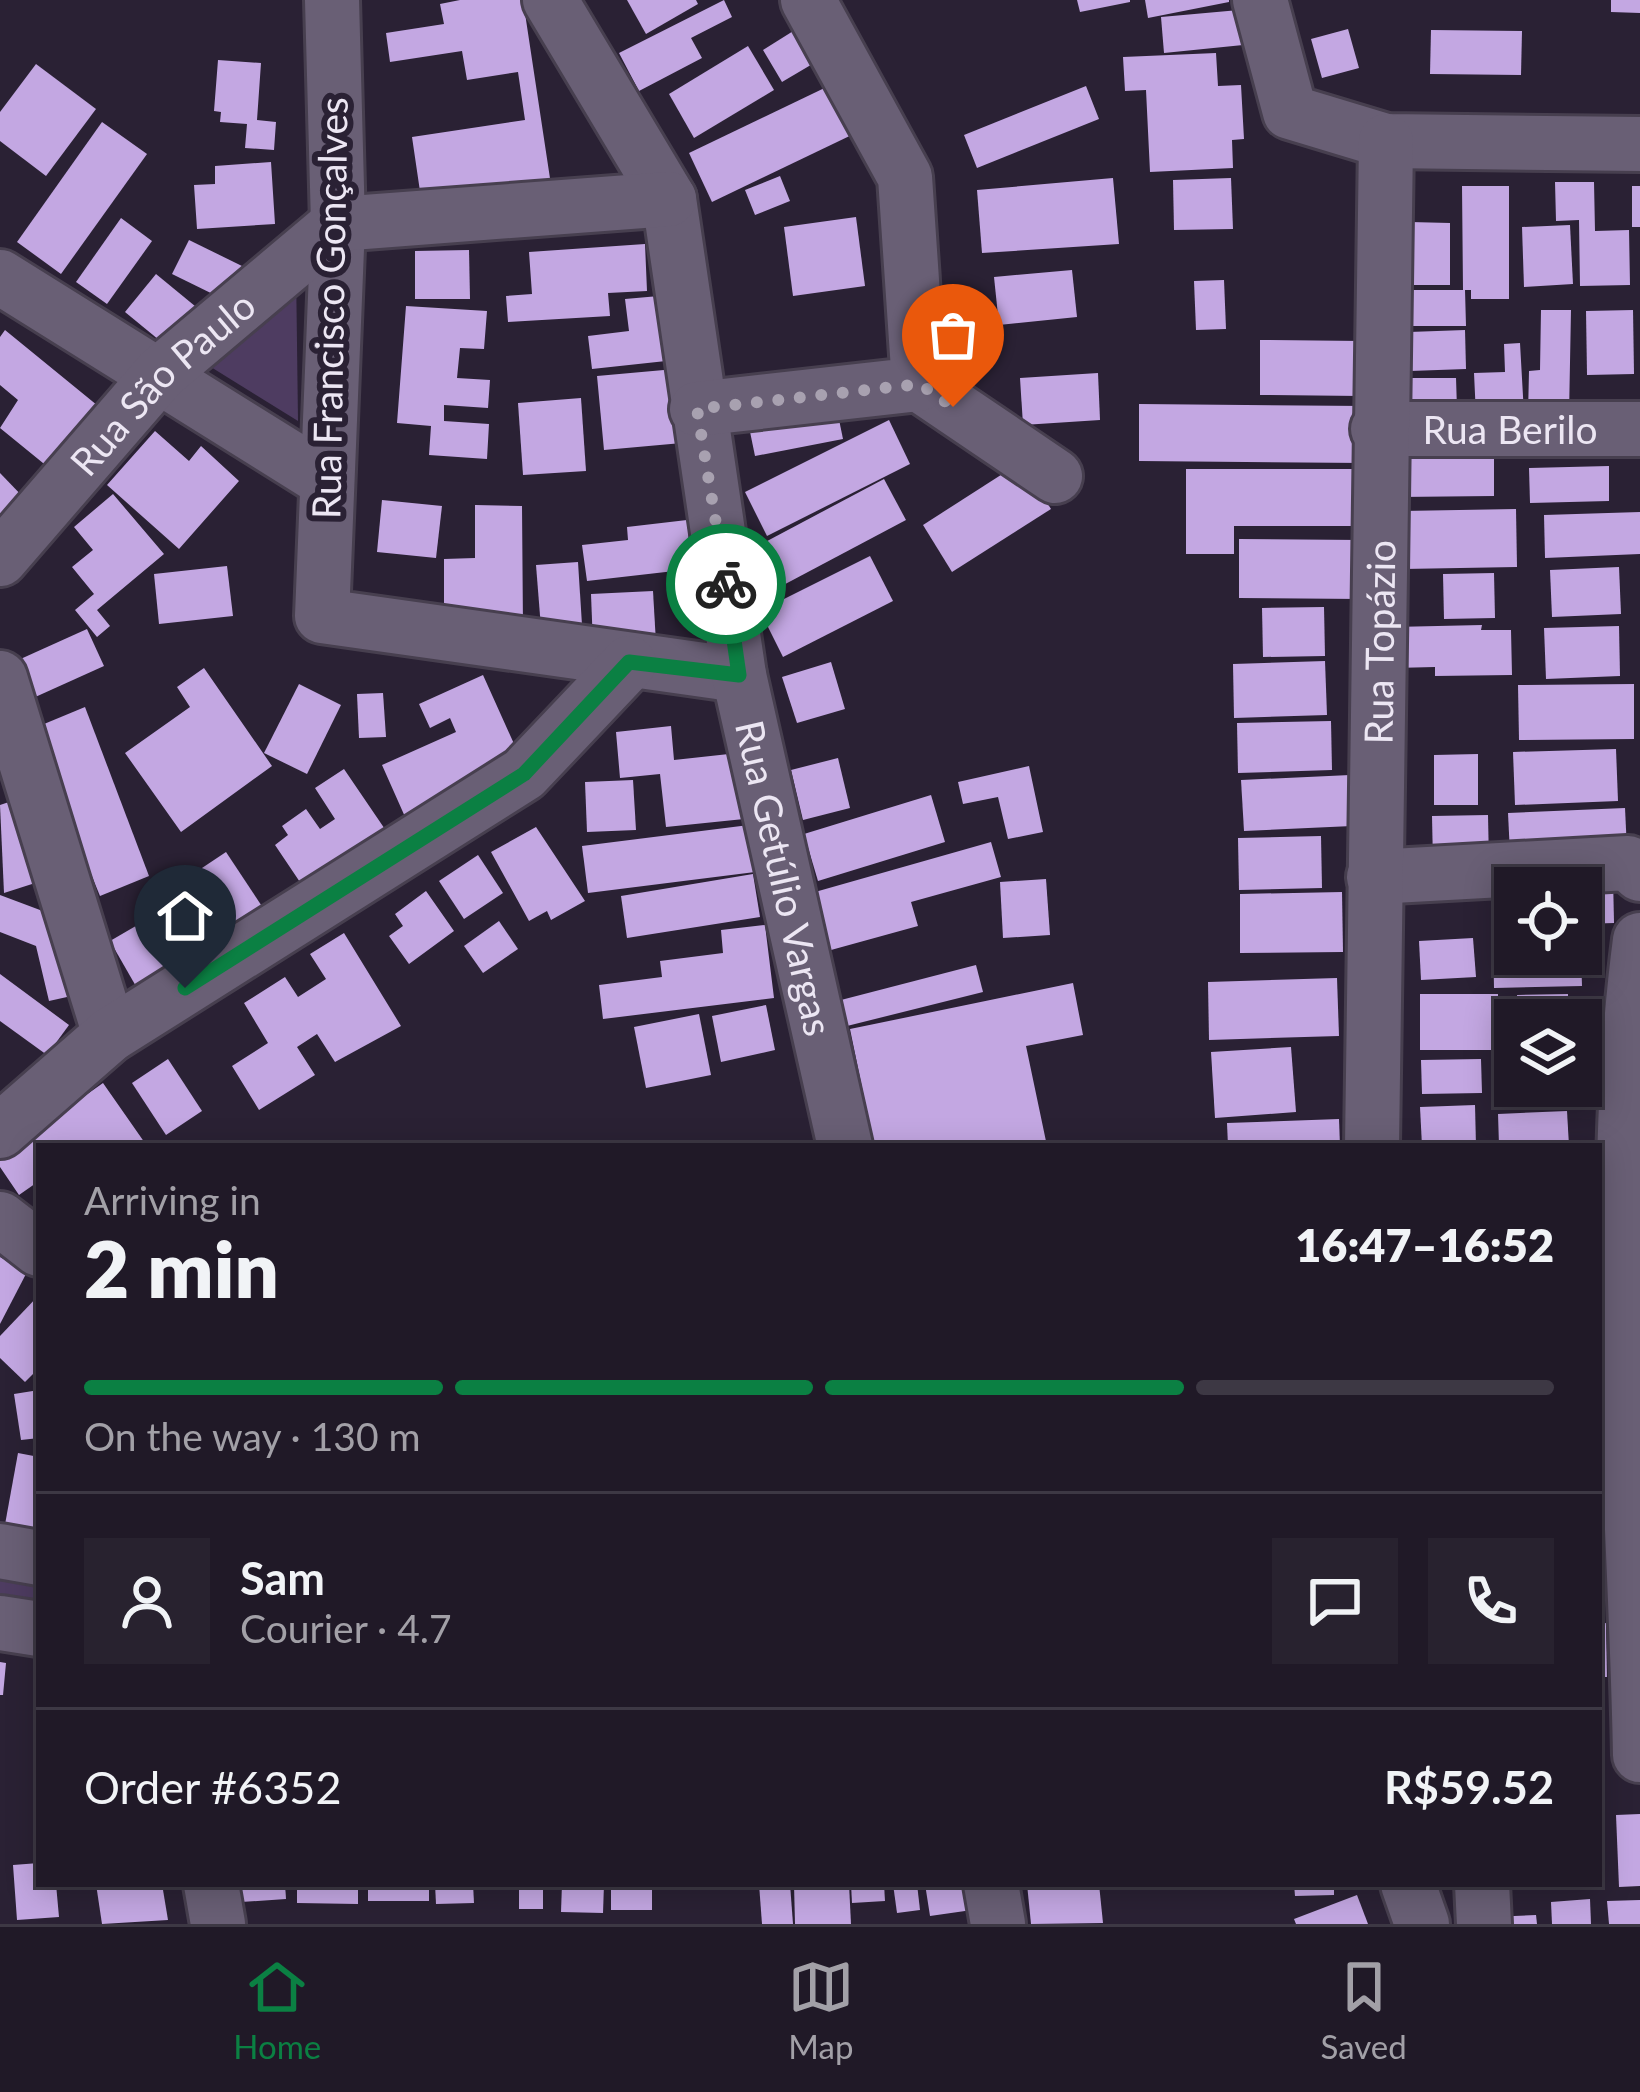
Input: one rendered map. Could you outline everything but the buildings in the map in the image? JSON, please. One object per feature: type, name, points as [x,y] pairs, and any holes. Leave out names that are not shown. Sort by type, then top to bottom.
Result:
[{"type":"street","name":"Rua Francisco Gonçalves","points":[[332,0],[338,224],[322,616],[629,662]]},
{"type":"street","name":"Rua Getúlio Vargas","points":[[550,0],[670,199],[739,675],[844,1143]]},
{"type":"street","points":[[808,0],[905,177],[920,384]]},
{"type":"street","points":[[1259,0],[1290,112],[1386,141],[1640,144]]},
{"type":"street","name":"Rua Topázio","points":[[1372,1143],[1378,429],[1386,141]]},
{"type":"street","points":[[338,224],[670,199]]},
{"type":"street","name":"Rua São Paulo","points":[[0,559],[161,373],[338,224]]},
{"type":"street","points":[[0,278],[161,373],[327,482]]},
{"type":"street","points":[[697,409],[920,384],[1055,476]]},
{"type":"street","name":"Rua Berilo","points":[[1378,429],[1640,429]]},
{"type":"street","points":[[0,1131],[110,1035],[524,774],[629,662],[739,675]]},
{"type":"street","points":[[0,678],[110,1035]]},
{"type":"street","points":[[1374,877],[1628,863],[1640,874]]},
{"type":"street","points":[[1602,1754],[1640,1755],[1639,1598],[1621,1309],[1640,940]]},
{"type":"street","points":[[0,1219],[36,1247]]},
{"type":"street","points":[[0,1551],[36,1557]]},
{"type":"street","points":[[0,1623],[36,1629]]},
{"type":"street","points":[[212,1887],[218,1924]]},
{"type":"street","points":[[992,1887],[998,1924]]},
{"type":"street","points":[[1409,1887],[1422,1924]]},
{"type":"street","points":[[1482,1887],[1484,1924]]},
{"type":"shaded area","points":[[296,267],[298,421],[198,359]]},
{"type":"shaded area","points":[[0,1560],[36,1566],[36,1618],[0,1612]]},
{"type":"way so far","points":[[726,584],[697,409],[920,384],[953,407]]},
{"type":"route","points":[[185,988],[524,774],[629,662],[739,675],[726,584]]}]
